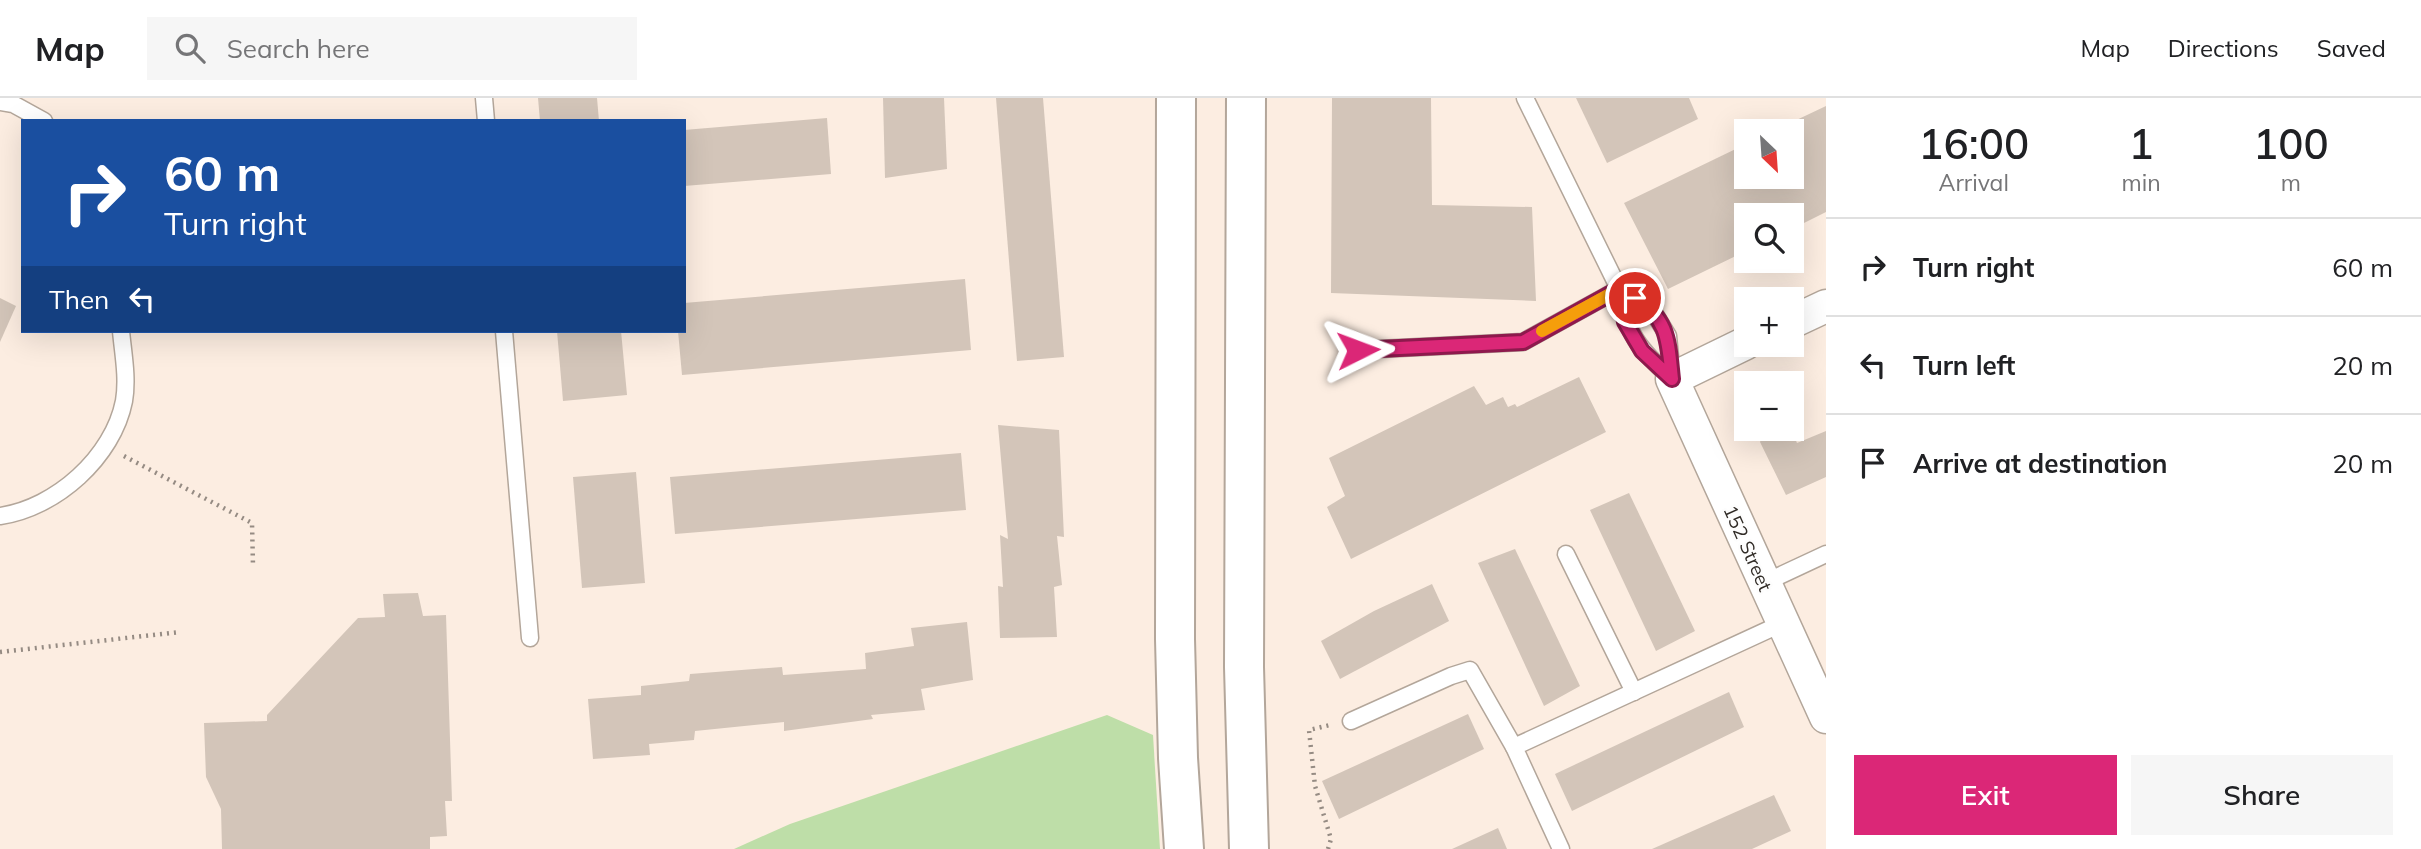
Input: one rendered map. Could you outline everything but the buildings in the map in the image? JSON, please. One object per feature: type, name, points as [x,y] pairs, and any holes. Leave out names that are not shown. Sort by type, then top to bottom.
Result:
[{"type":"highway","points":[[1176,98],[1175,639],[1184,849]]},
{"type":"highway","points":[[1246,98],[1244,667],[1249,849]]},
{"type":"street","points":[[1804,316],[1826,306]]},
{"type":"street","points":[[1672,379],[1734,349]]},
{"type":"street","name":"152 Street","points":[[1672,379],[1826,717]]},
{"type":"lane","points":[[484,98],[486,119]]},
{"type":"lane","points":[[1525,98],[1619,289],[1625,322],[1642,351],[1672,379]]},
{"type":"lane","points":[[0,102],[13,104],[40,119]]},
{"type":"lane","points":[[1358,350],[1523,342],[1619,289]]},
{"type":"lane","points":[[1619,289],[1651,308],[1668,336],[1672,379]]},
{"type":"lane","points":[[0,516],[52,497],[91,467],[105,446],[117,423],[124,400],[125,373],[121,333]]},
{"type":"lane","points":[[504,333],[530,638]]},
{"type":"lane","points":[[1566,554],[1634,692]]},
{"type":"lane","points":[[1764,583],[1826,554]]},
{"type":"lane","points":[[1514,747],[1783,624]]},
{"type":"lane","points":[[1352,721],[1470,670],[1514,747],[1561,849]]},
{"type":"path","points":[[105,446],[252,523],[253,566]]},
{"type":"path","points":[[0,652],[180,632]]},
{"type":"path","points":[[1328,849],[1331,839],[1315,786],[1309,730],[1352,721]]},
{"type":"green space","points":[[1107,715],[1153,735],[1160,849],[734,849],[790,824]]},
{"type":"slow traffic","points":[[1542,331],[1619,289],[1620,296]]},
{"type":"route","points":[[1358,350],[1523,342],[1619,289],[1625,322],[1642,351],[1672,379],[1668,336],[1651,308],[1635,298]]}]
